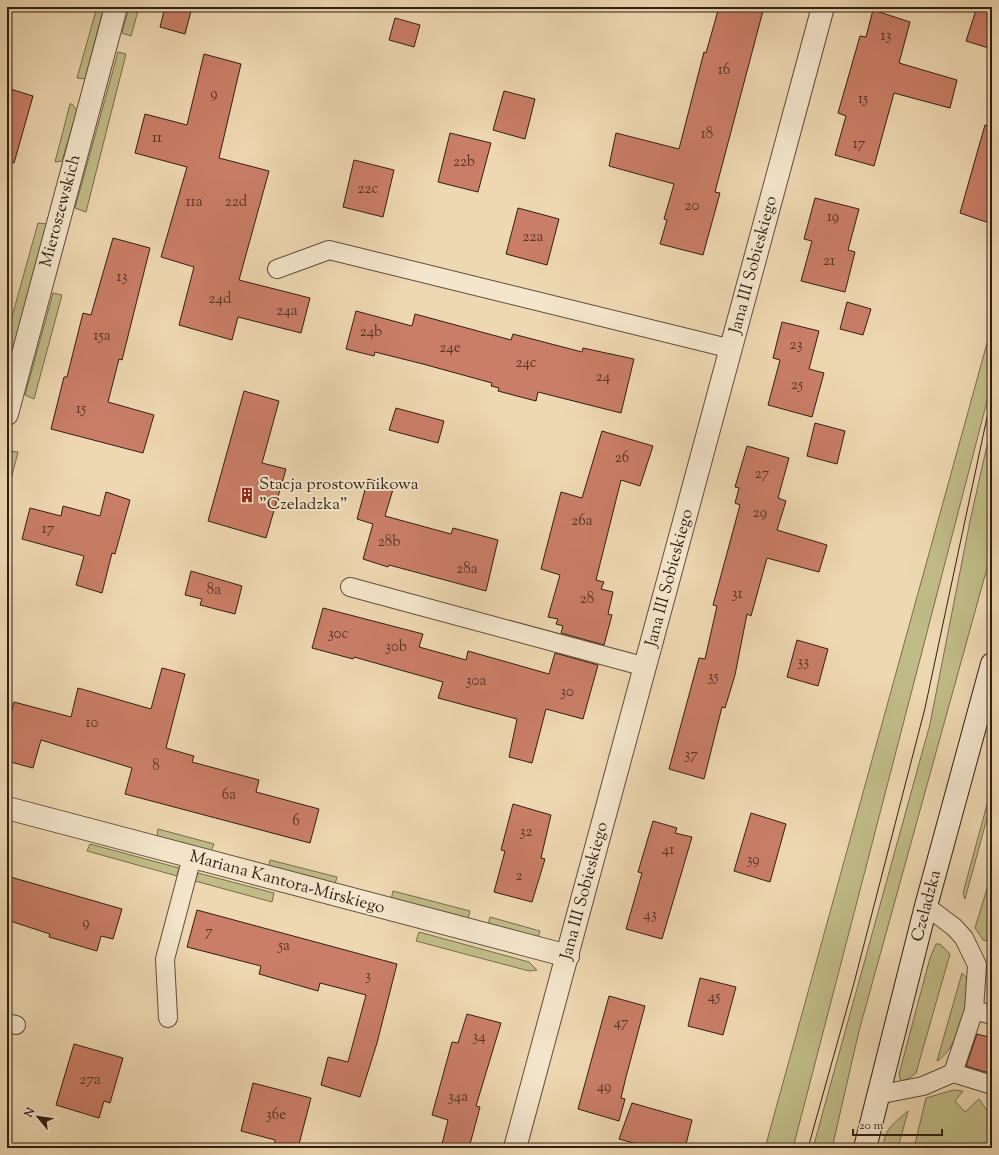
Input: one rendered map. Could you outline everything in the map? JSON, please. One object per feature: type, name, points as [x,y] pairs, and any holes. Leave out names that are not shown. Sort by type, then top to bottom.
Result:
[{"type":"street","name":"Mieroszewskich","points":[[7,414],[116,7]]},
{"type":"street","name":"Jana III Sobieskiego","points":[[515,1148],[732,349],[823,7]]},
{"type":"street","name":"Czeladzka","points":[[865,1148],[877,1095],[926,906],[992,664]]},
{"type":"street","name":"Mariana Kantora-Mirskiego","points":[[7,808],[568,956]]},
{"type":"lane","points":[[277,269],[329,250],[732,349]]},
{"type":"lane","points":[[350,587],[646,667]]},
{"type":"lane","points":[[168,1018],[165,959],[192,857]]},
{"type":"lane","points":[[926,906],[954,927],[964,938],[977,965],[974,1010],[953,1073]]},
{"type":"lane","points":[[974,1010],[992,1015]]},
{"type":"lane","points":[[877,1095],[923,1086],[953,1073],[992,1085]]},
{"type":"shaded area","points":[[97,7],[104,7],[85,79],[77,78]]},
{"type":"shaded area","points":[[129,7],[139,7],[131,36],[122,33]]},
{"type":"shaded area","points":[[118,52],[126,54],[86,212],[75,208]]},
{"type":"shaded area","points":[[70,104],[72,104],[77,111],[62,161],[55,162]]},
{"type":"shaded area","points":[[38,223],[47,224],[7,375],[7,335]]},
{"type":"shaded area","points":[[53,293],[62,295],[34,399],[25,395]]},
{"type":"shaded area","points":[[992,325],[992,382],[793,1148],[765,1148]]},
{"type":"shaded area","points":[[992,423],[992,550],[859,1031],[832,1148],[813,1148],[930,724],[970,521]]},
{"type":"shaded area","points":[[10,451],[18,452],[7,495],[7,461]]},
{"type":"shaded area","points":[[992,786],[992,800],[965,899],[963,893]]},
{"type":"shaded area","points":[[158,829],[214,844],[211,851],[157,836]]},
{"type":"shaded area","points":[[90,844],[179,868],[177,876],[87,851]]},
{"type":"shaded area","points":[[270,860],[337,877],[335,884],[269,866]]},
{"type":"shaded area","points":[[198,873],[274,893],[272,902],[195,881]]},
{"type":"shaded area","points":[[989,882],[992,885],[992,923],[987,940],[984,941],[975,928]]},
{"type":"shaded area","points":[[393,891],[470,911],[468,919],[391,900]]},
{"type":"shaded area","points":[[490,917],[540,931],[538,938],[488,925]]},
{"type":"shaded area","points":[[419,932],[529,962],[537,970],[529,971],[416,941]]},
{"type":"shaded area","points":[[936,944],[940,944],[950,954],[916,1073],[908,1079],[902,1081],[899,1074],[930,958]]},
{"type":"shaded area","points":[[962,973],[967,979],[968,989],[961,1025],[956,1037],[944,1056],[937,1061]]},
{"type":"shaded area","points":[[953,1090],[963,1091],[955,1101],[965,1112],[979,1099],[984,1106],[992,1122],[992,1148],[914,1148],[926,1098]]},
{"type":"shaded area","points":[[908,1111],[898,1148],[884,1148],[885,1136],[888,1131]]},
{"type":"building","points":[[165,7],[192,7],[185,34],[160,27]]},
{"type":"building","points":[[719,7],[764,7],[715,192],[720,193],[703,255],[660,244],[667,220],[664,219],[674,184],[609,166],[616,133],[679,149],[704,52],[706,53]]},
{"type":"building","points":[[977,7],[992,7],[992,49],[966,41]]},
{"type":"building","points":[[873,10],[910,22],[899,63],[957,80],[950,108],[894,93],[874,166],[835,155],[846,116],[838,113],[860,36],[866,37]]},
{"type":"building","points":[[395,18],[420,25],[414,47],[389,40]]},
{"type":"building","points":[[204,54],[241,64],[219,158],[269,171],[239,280],[310,298],[301,333],[238,317],[232,340],[179,325],[194,267],[161,257],[187,167],[135,153],[145,114],[187,125]]},
{"type":"building","points":[[7,88],[33,96],[14,163],[7,162]]},
{"type":"building","points":[[504,91],[535,99],[525,139],[493,130]]},
{"type":"building","points":[[985,125],[992,126],[992,224],[960,213]]},
{"type":"building","points":[[450,133],[491,143],[478,192],[438,182]]},
{"type":"building","points":[[354,160],[394,170],[383,217],[343,207]]},
{"type":"building","points":[[815,198],[859,209],[848,250],[855,252],[845,292],[801,281],[812,241],[804,239]]},
{"type":"building","points":[[518,208],[559,219],[547,265],[506,254]]},
{"type":"building","points":[[113,238],[150,248],[122,360],[119,359],[108,402],[154,415],[143,453],[51,429],[64,377],[67,377],[83,313],[91,315]]},
{"type":"building","points":[[847,302],[871,309],[863,335],[840,329]]},
{"type":"building","points":[[356,311],[412,326],[415,314],[511,340],[513,334],[582,352],[583,348],[634,359],[621,413],[538,392],[536,401],[498,391],[499,388],[491,386],[492,383],[423,364],[375,352],[374,356],[346,349]]},
{"type":"building","points":[[782,322],[819,331],[809,369],[824,373],[812,417],[768,405],[780,360],[773,358]]},
{"type":"building","name":"Stacja prostownikowa \"Czeladzka\"","points":[[244,391],[279,401],[262,463],[286,469],[266,538],[208,521]]},
{"type":"building","points":[[396,408],[444,421],[438,443],[389,430]]},
{"type":"building","points":[[815,423],[845,431],[837,464],[807,456]]},
{"type":"building","points":[[602,431],[653,446],[640,486],[621,480],[596,580],[604,582],[601,589],[613,592],[608,614],[612,615],[604,645],[561,633],[563,626],[556,624],[558,619],[548,617],[560,575],[541,569],[561,492],[582,498]]},
{"type":"building","points":[[747,446],[789,458],[778,498],[786,501],[777,530],[827,545],[819,572],[767,558],[751,616],[747,614],[735,675],[725,708],[722,707],[704,779],[669,769],[699,658],[705,659],[717,606],[713,605],[740,505],[735,503],[739,488],[735,487]]},
{"type":"building","points":[[368,479],[394,486],[385,516],[451,534],[453,528],[498,540],[486,591],[389,565],[388,567],[363,559],[373,524],[357,519]]},
{"type":"building","points":[[106,492],[130,500],[115,554],[112,553],[102,593],[76,585],[84,556],[22,539],[30,508],[61,516],[63,506],[100,516]]},
{"type":"building","points":[[191,571],[242,586],[235,614],[200,605],[202,599],[185,595]]},
{"type":"building","points":[[323,608],[423,634],[419,647],[466,660],[468,651],[549,674],[555,653],[598,665],[583,719],[546,709],[532,763],[509,757],[517,719],[438,698],[443,682],[354,657],[353,659],[312,648]]},
{"type":"building","points":[[797,640],[828,649],[818,686],[787,677]]},
{"type":"building","points":[[162,668],[185,674],[166,748],[194,756],[192,762],[259,780],[256,792],[319,809],[310,843],[125,794],[132,768],[41,740],[33,768],[7,761],[7,729],[14,702],[71,717],[78,688],[151,709]]},
{"type":"building","points":[[513,804],[551,815],[541,858],[545,859],[532,902],[494,892],[505,851],[501,850]]},
{"type":"building","points":[[751,813],[786,824],[770,882],[734,871]]},
{"type":"building","points":[[653,821],[677,828],[675,833],[692,837],[662,939],[626,929],[642,873],[638,872]]},
{"type":"building","points":[[7,876],[122,909],[113,939],[101,936],[97,951],[49,937],[50,934],[7,920]]},
{"type":"building","points":[[197,910],[397,964],[377,1043],[360,1097],[321,1085],[328,1057],[348,1062],[366,995],[320,983],[318,991],[259,974],[261,966],[187,947]]},
{"type":"building","points":[[700,978],[736,987],[723,1035],[688,1026]]},
{"type":"building","points":[[609,996],[645,1006],[621,1098],[625,1099],[619,1121],[578,1109]]},
{"type":"building","points":[[467,1014],[501,1023],[476,1106],[480,1107],[469,1148],[441,1148],[448,1120],[432,1115],[452,1042],[458,1043]]},
{"type":"building","points":[[977,1034],[992,1038],[992,1074],[966,1066]]},
{"type":"building","points":[[74,1044],[123,1058],[110,1103],[104,1101],[99,1118],[56,1105]]},
{"type":"building","points":[[253,1083],[311,1098],[298,1148],[274,1148],[275,1140],[241,1131]]},
{"type":"building","points":[[632,1103],[692,1120],[685,1148],[652,1148],[619,1139]]},
{"type":"tram line","points":[[808,1148],[854,983],[925,708],[992,394]]},
{"type":"place","name":"Stacja prostownikowa \"Czeladzka\"","points":[[247,495]]}]
